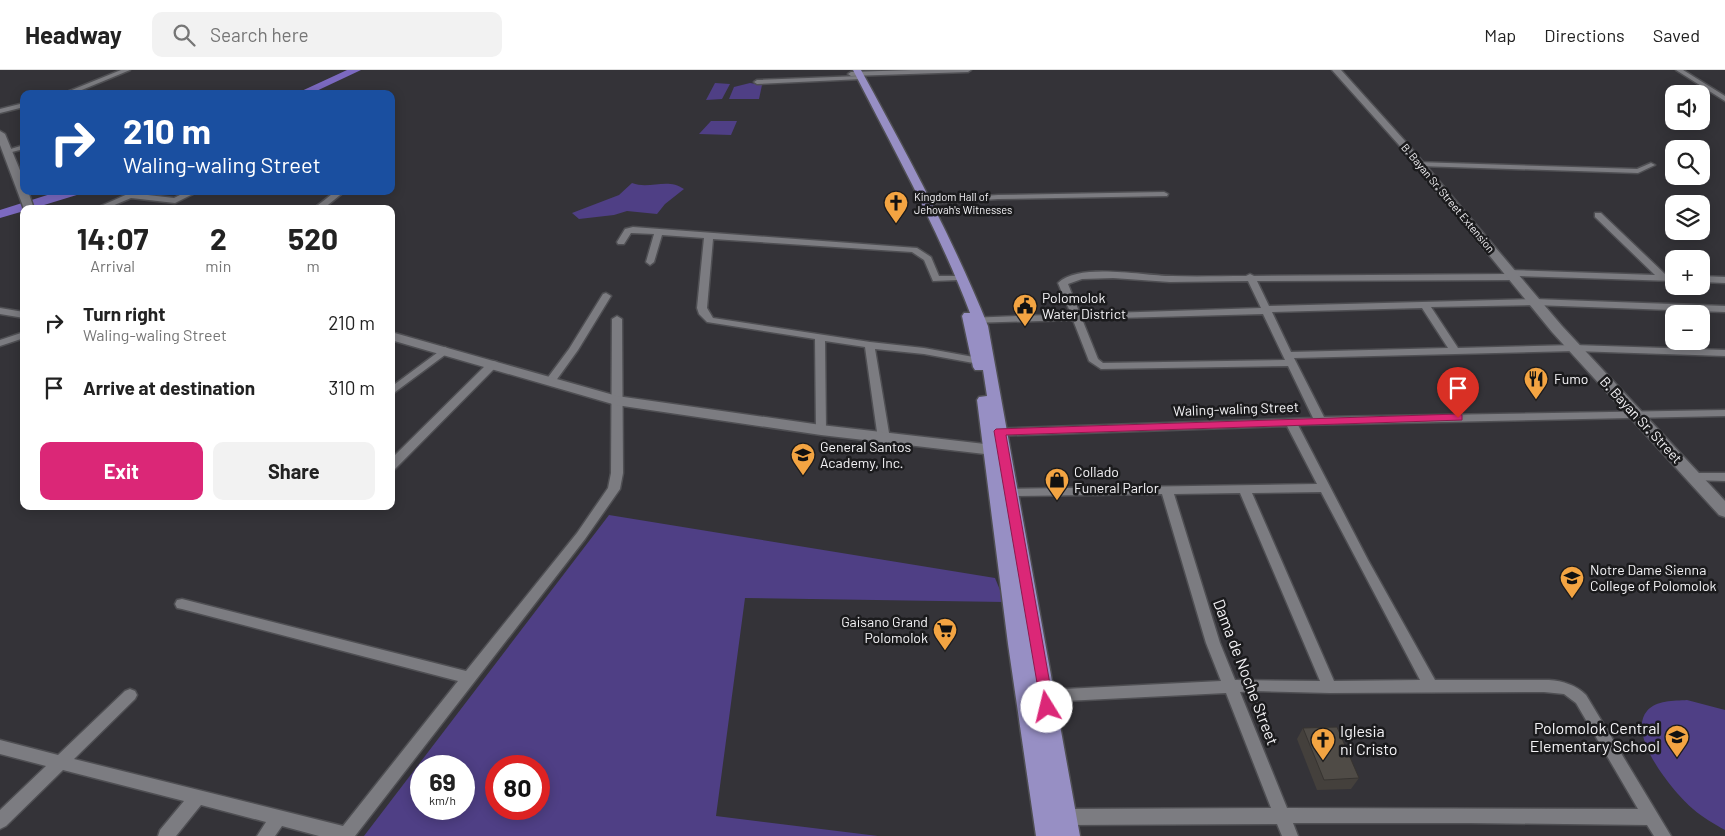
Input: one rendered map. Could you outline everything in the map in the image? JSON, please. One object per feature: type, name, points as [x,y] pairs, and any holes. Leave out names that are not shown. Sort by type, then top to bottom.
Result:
[{"type":"highway","points":[[855,74],[927,202],[959,268],[974,320],[978,361],[998,451],[1010,492],[1069,836]]},
{"type":"highway","points":[[855,74],[974,320],[985,338],[994,432]]},
{"type":"highway","points":[[998,451],[1017,644],[1047,836]]},
{"type":"street","points":[[75,90],[127,70]]},
{"type":"street","points":[[756,82],[855,74],[968,70]]},
{"type":"street","name":"B. Bayan Sr. Street Extension","points":[[1336,70],[1419,164],[1557,329]]},
{"type":"street","points":[[1679,70],[1725,98]]},
{"type":"street","points":[[0,111],[20,106]]},
{"type":"street","points":[[0,134],[20,184]]},
{"type":"street","points":[[8,151],[20,148]]},
{"type":"street","points":[[1419,164],[1638,170],[1652,166]]},
{"type":"street","points":[[927,202],[998,197],[1164,194]]},
{"type":"street","points":[[107,205],[130,195],[175,201],[188,195]]},
{"type":"street","points":[[322,205],[336,195]]},
{"type":"street","points":[[1598,215],[1665,274]]},
{"type":"street","points":[[621,242],[631,230],[914,250],[928,259],[936,279],[937,290]]},
{"type":"street","points":[[650,262],[659,232]]},
{"type":"street","points":[[708,236],[709,244],[702,308],[706,317],[715,322],[924,351],[978,361]]},
{"type":"street","points":[[1665,278],[1512,275],[1170,278],[1119,276],[1070,278],[1063,284],[1094,361],[1101,366],[1454,351],[1574,348],[1725,353]]},
{"type":"street","points":[[1250,277],[1320,421]]},
{"type":"street","points":[[936,279],[955,278]]},
{"type":"street","points":[[1710,279],[1725,280]]},
{"type":"street","points":[[551,380],[573,350],[606,296]]},
{"type":"street","points":[[974,320],[1534,302],[1725,309]]},
{"type":"street","points":[[1429,305],[1456,338]]},
{"type":"street","points":[[1429,305],[1454,351]]},
{"type":"street","points":[[0,310],[20,314]]},
{"type":"street","points":[[0,748],[346,836],[581,536],[614,490],[617,473],[618,319]]},
{"type":"street","name":"B. Bayan Sr. Street","points":[[1557,329],[1725,511]]},
{"type":"street","points":[[0,342],[20,336]]},
{"type":"street","points":[[395,337],[616,400],[884,439],[998,451]]},
{"type":"street","points":[[820,337],[821,430]]},
{"type":"street","points":[[870,345],[884,439]]},
{"type":"street","points":[[395,389],[445,350]]},
{"type":"street","points":[[395,462],[493,364]]},
{"type":"street","name":"Waling-waling Street","points":[[994,432],[1320,421],[1725,413]]},
{"type":"street","points":[[1291,422],[1324,488],[1430,685]]},
{"type":"street","points":[[1693,477],[1725,477]]},
{"type":"street","points":[[1244,488],[1330,687]]},
{"type":"street","points":[[1010,492],[1324,488]]},
{"type":"street","name":"Dama de Noche Street","points":[[1167,490],[1213,643],[1290,836]]},
{"type":"street","points":[[182,604],[470,678]]},
{"type":"street","points":[[1045,696],[1255,685],[1330,687],[1430,685],[1554,686],[1575,693],[1586,708],[1663,836]]},
{"type":"street","points":[[0,821],[130,695]]},
{"type":"street","points":[[166,836],[198,798]]},
{"type":"street","points":[[1066,817],[1282,815],[1651,818]]},
{"type":"street","points":[[265,836],[279,818]]},
{"type":"shaded area","points":[[715,83],[730,84],[722,99],[706,100]]},
{"type":"shaded area","points":[[750,83],[762,85],[759,99],[729,99],[734,87]]},
{"type":"shaded area","points":[[711,121],[737,121],[731,135],[699,134]]},
{"type":"shaded area","points":[[632,183],[639,185],[671,184],[684,189],[665,204],[657,214],[627,211],[614,215],[579,219],[572,213],[619,195]]},
{"type":"shaded area","points":[[609,515],[995,578],[1005,602],[745,598],[716,816],[878,836],[364,836],[410,776],[410,820],[475,820],[475,755],[426,755]]},
{"type":"shaded area","points":[[1687,700],[1725,710],[1725,830],[1708,820],[1685,801],[1665,777],[1647,748],[1642,721],[1647,711],[1655,705]]},
{"type":"building","points":[[1337,727],[1359,778],[1324,780],[1303,728]]},
{"type":"waterway","points":[[309,90],[356,70]]},
{"type":"waterway","points":[[29,205],[62,195]]},
{"type":"waterway","points":[[0,214],[20,208]]},
{"type":"place","name":"Kingdom Hall of Jehovah's Witnesses","points":[[896,224]]},
{"type":"place","name":"Polomolok Water District","points":[[1025,327]]},
{"type":"place","name":"Fumo","points":[[1536,400]]},
{"type":"place","name":"General Santos Academy, Inc.","points":[[803,476]]},
{"type":"place","name":"Collado Funeral Parlor","points":[[1057,501]]},
{"type":"place","name":"Notre Dame Sienna College of Polomolok","points":[[1572,599]]},
{"type":"place","name":"Gaisano Grand Polomolok","points":[[945,651]]},
{"type":"place","name":"Polomolok Central Elementary School","points":[[1677,758]]},
{"type":"place","name":"Iglesia ni Cristo","points":[[1323,761]]},
{"type":"route","points":[[1047,707],[1000,431],[1458,418]]}]
